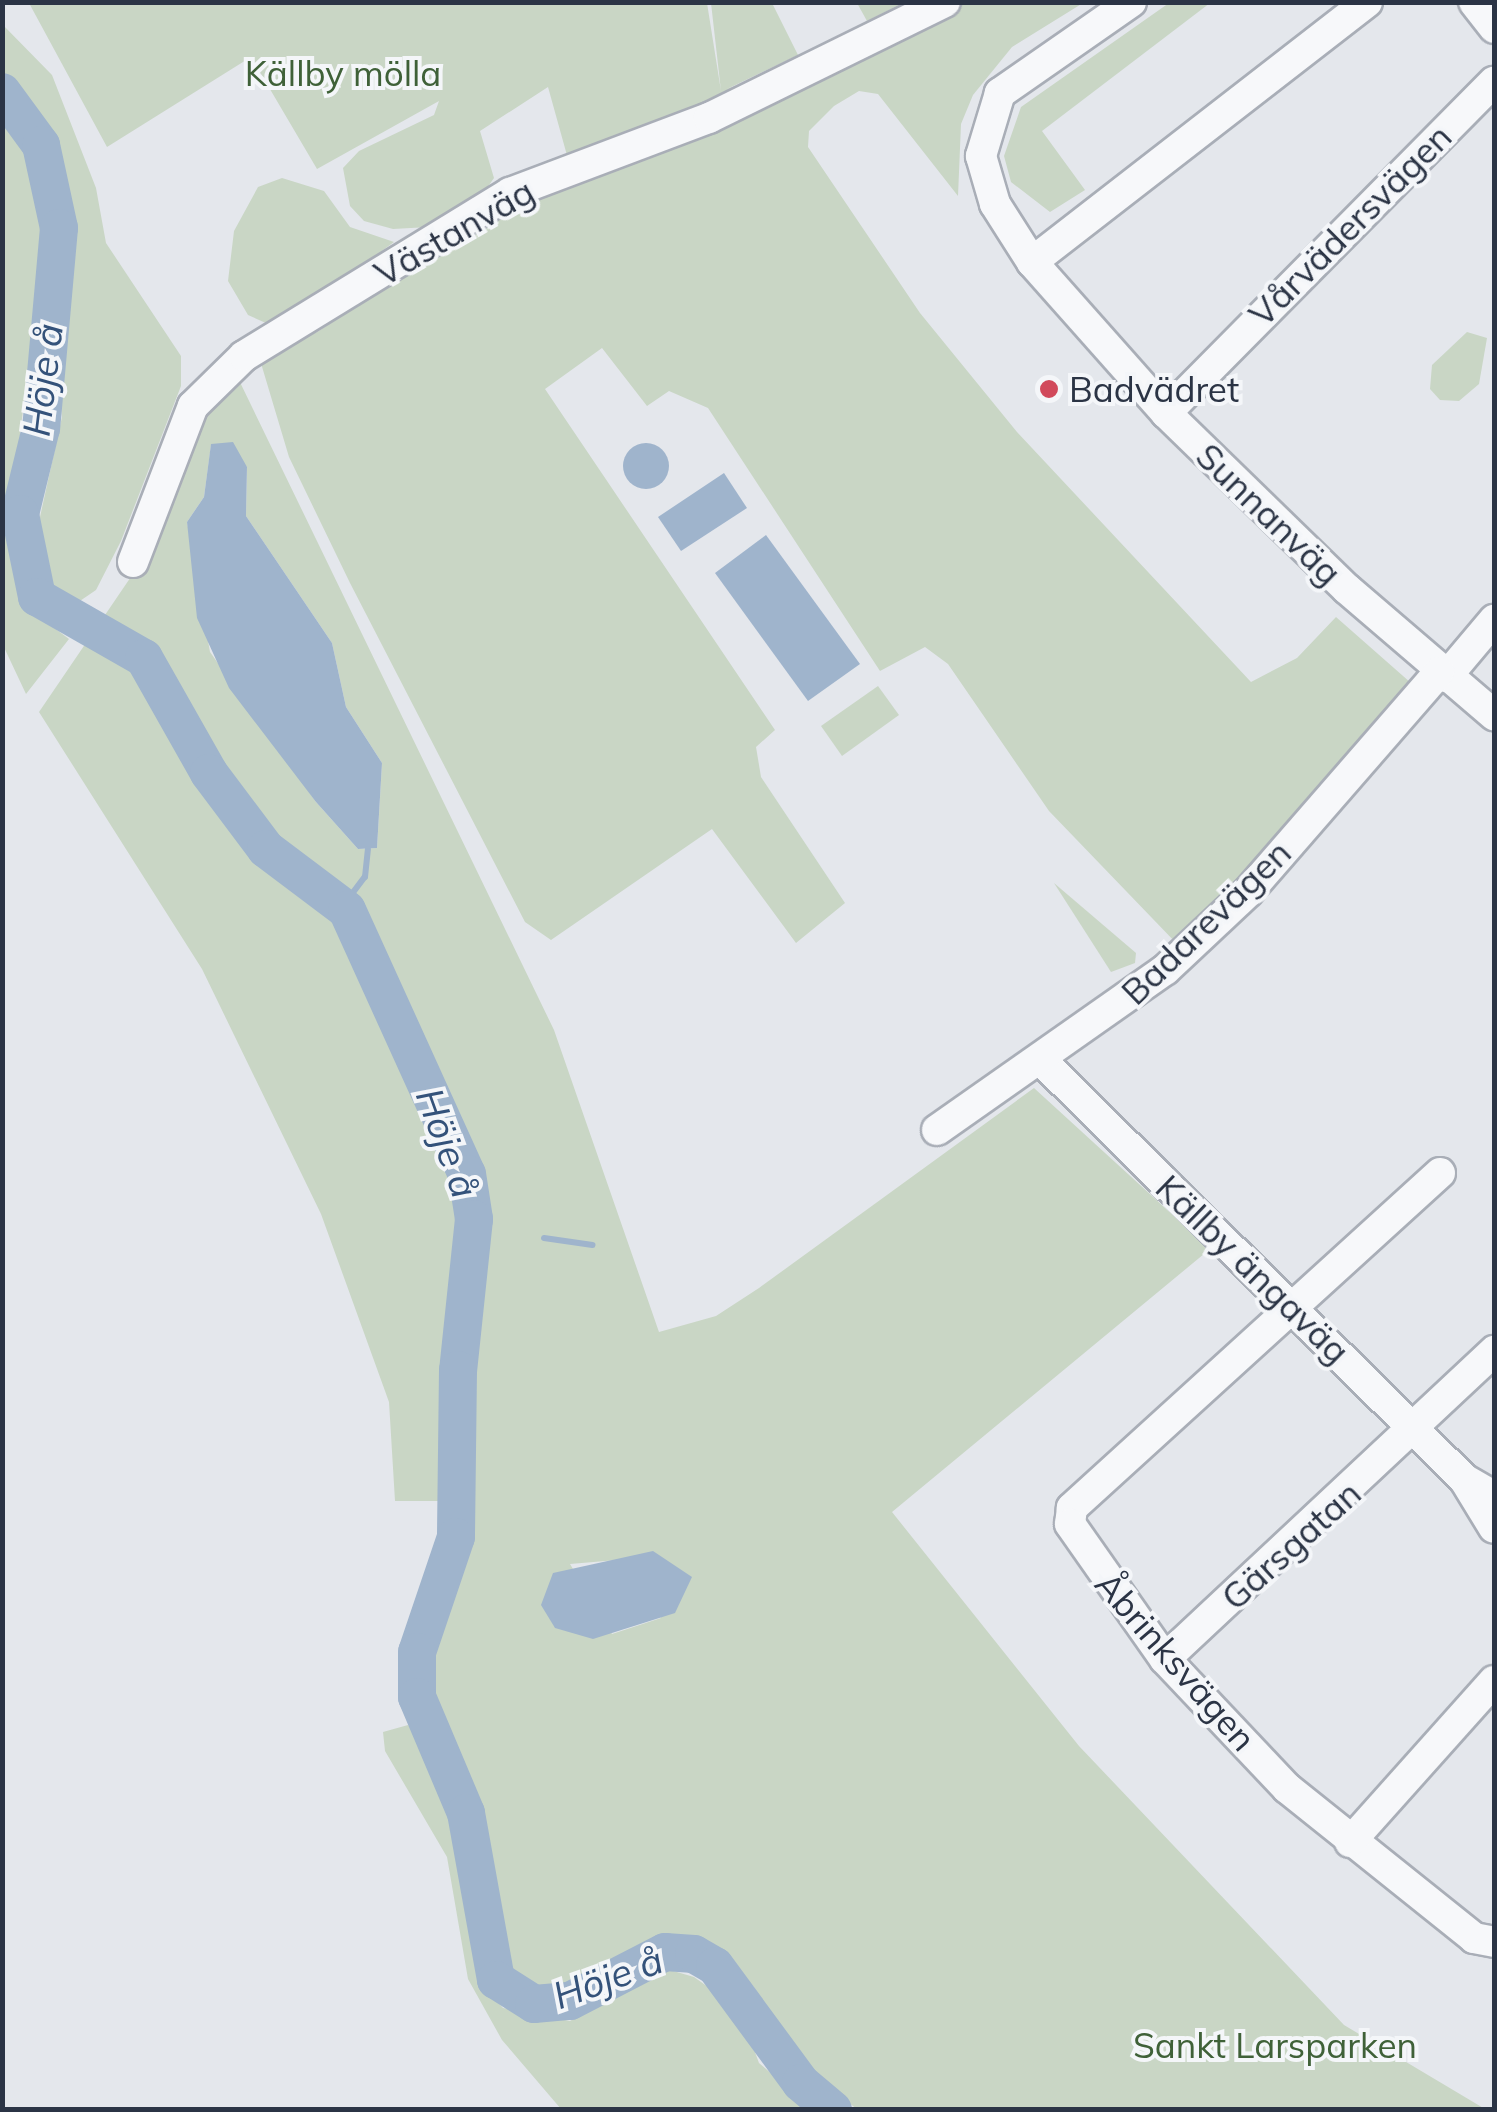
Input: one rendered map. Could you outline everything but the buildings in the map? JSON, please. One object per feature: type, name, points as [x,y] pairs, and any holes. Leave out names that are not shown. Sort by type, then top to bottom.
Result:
[{"type":"street","name":"Västanväg","points":[[133,562],[193,406],[244,356],[510,193],[708,118],[944,2]]},
{"type":"street","name":"Sunnanväg","points":[[1131,2],[1009,83],[982,140],[982,173],[1032,262],[1166,413],[1443,674],[1494,715]]},
{"type":"street","points":[[1032,262],[1367,2]]},
{"type":"street","points":[[1474,2],[1494,28]]},
{"type":"street","name":"Vårvädersvägen","points":[[1166,413],[1494,82]]},
{"type":"street","name":"Badarevägen","points":[[937,1130],[1166,970],[1248,892],[1494,620]]},
{"type":"street","name":"Källby ängaväg","points":[[1041,1060],[1293,1305],[1464,1479],[1494,1528]]},
{"type":"street","points":[[1293,1305],[1440,1173]]},
{"type":"street","name":"Åbrinksvägen","points":[[1293,1305],[1072,1508],[1080,1547],[1165,1659],[1350,1842],[1474,1938],[1494,1942]]},
{"type":"street","name":"Gärsgatan","points":[[1165,1659],[1416,1430],[1494,1351]]},
{"type":"street","name":"Källby ängaväg","points":[[1464,1479],[1494,1496]]},
{"type":"street","points":[[1350,1842],[1494,1681]]},
{"type":"green space","name":"Källby mölla","points":[[29,3],[707,3],[721,91],[711,3],[772,3],[798,55],[727,89],[959,3],[1083,3],[1012,47],[973,95],[961,124],[958,196],[878,94],[859,91],[834,106],[809,131],[808,147],[920,313],[1017,432],[1251,682],[1297,658],[1336,617],[1411,683],[1178,945],[1049,811],[948,664],[925,647],[880,671],[708,408],[669,391],[647,406],[602,348],[545,389],[775,730],[756,747],[761,777],[845,903],[796,943],[712,829],[551,940],[525,922],[350,583],[289,457],[260,360],[319,331],[568,159],[548,87],[480,131],[494,178],[482,195],[429,227],[393,229],[364,221],[350,206],[343,168],[359,151],[434,115],[439,101],[317,169],[251,57],[107,147]]},
{"type":"green space","points":[[857,3],[903,3],[867,21]]},
{"type":"green space","points":[[1169,3],[1210,3],[1042,131],[1085,190],[1050,212],[1011,182],[1004,156],[1021,107]]},
{"type":"green space","points":[[3,25],[52,75],[96,188],[106,243],[181,356],[181,386],[121,541],[96,590],[74,605],[51,585],[38,526],[62,417],[55,353],[65,182],[43,118],[3,75]]},
{"type":"green space","points":[[2,105],[36,165],[42,251],[7,544],[29,609],[69,639],[26,694],[2,643]]},
{"type":"green space","points":[[282,178],[324,191],[350,227],[394,242],[277,328],[248,315],[228,281],[234,231],[258,187]]},
{"type":"green space","points":[[1467,332],[1487,338],[1479,384],[1459,401],[1440,400],[1430,389],[1432,365]]},
{"type":"green space","name":"Sankt Larsparken","points":[[236,374],[554,1030],[659,1332],[716,1316],[1034,1088],[1210,1249],[892,1512],[1079,1746],[1344,2025],[1485,2109],[857,2109],[805,2070],[753,1986],[692,1943],[661,1942],[568,1992],[536,1993],[505,1974],[477,1810],[429,1695],[425,1656],[467,1537],[447,1501],[395,1501],[389,1402],[321,1214],[202,969],[39,712],[139,565],[193,414]],"holes":[[[211,445],[247,467],[246,516],[332,643],[346,707],[382,763],[377,848],[358,849],[316,802],[210,652],[187,522],[204,497]],[[617,1560],[661,1618],[612,1634],[570,1564]]]},
{"type":"green space","points":[[878,686],[899,715],[842,756],[821,726]]},
{"type":"green space","points":[[1054,883],[1136,953],[1135,963],[1111,972]]},
{"type":"green space","points":[[408,1725],[432,1747],[448,1789],[485,1988],[503,2008],[570,2021],[663,1968],[694,1977],[739,2009],[759,2063],[812,2109],[561,2109],[502,2040],[468,1979],[447,1857],[385,1751],[383,1732]]},
{"type":"water","points":[[233,442],[247,467],[246,516],[332,643],[346,707],[382,763],[377,848],[358,849],[316,802],[229,688],[197,618],[187,522],[204,497],[211,444]]},
{"type":"water","points":[[646,443],[662,450],[669,466],[662,482],[646,489],[630,482],[623,466],[630,450]]},
{"type":"water","points":[[724,473],[747,508],[681,551],[658,517]]},
{"type":"water","points":[[766,535],[860,664],[808,701],[715,573]]},
{"type":"water","points":[[653,1551],[692,1577],[675,1613],[593,1639],[555,1628],[541,1605],[553,1573]]},
{"type":"waterway","name":"Höje å","points":[[2,92],[41,145],[59,228],[41,428],[20,514],[37,597],[144,658],[209,773],[266,849],[347,910],[467,1174],[474,1219],[458,1370],[456,1537],[417,1652],[417,1697],[466,1813],[496,1980],[534,2004],[570,2001],[665,1952],[694,1954],[715,1966],[801,2083],[833,2110]]},
{"type":"waterway","points":[[342,907],[365,877],[368,849]]},
{"type":"waterway","points":[[544,1238],[592,1245]]},
{"type":"place","name":"Badvädret","points":[[1049,389]]}]
